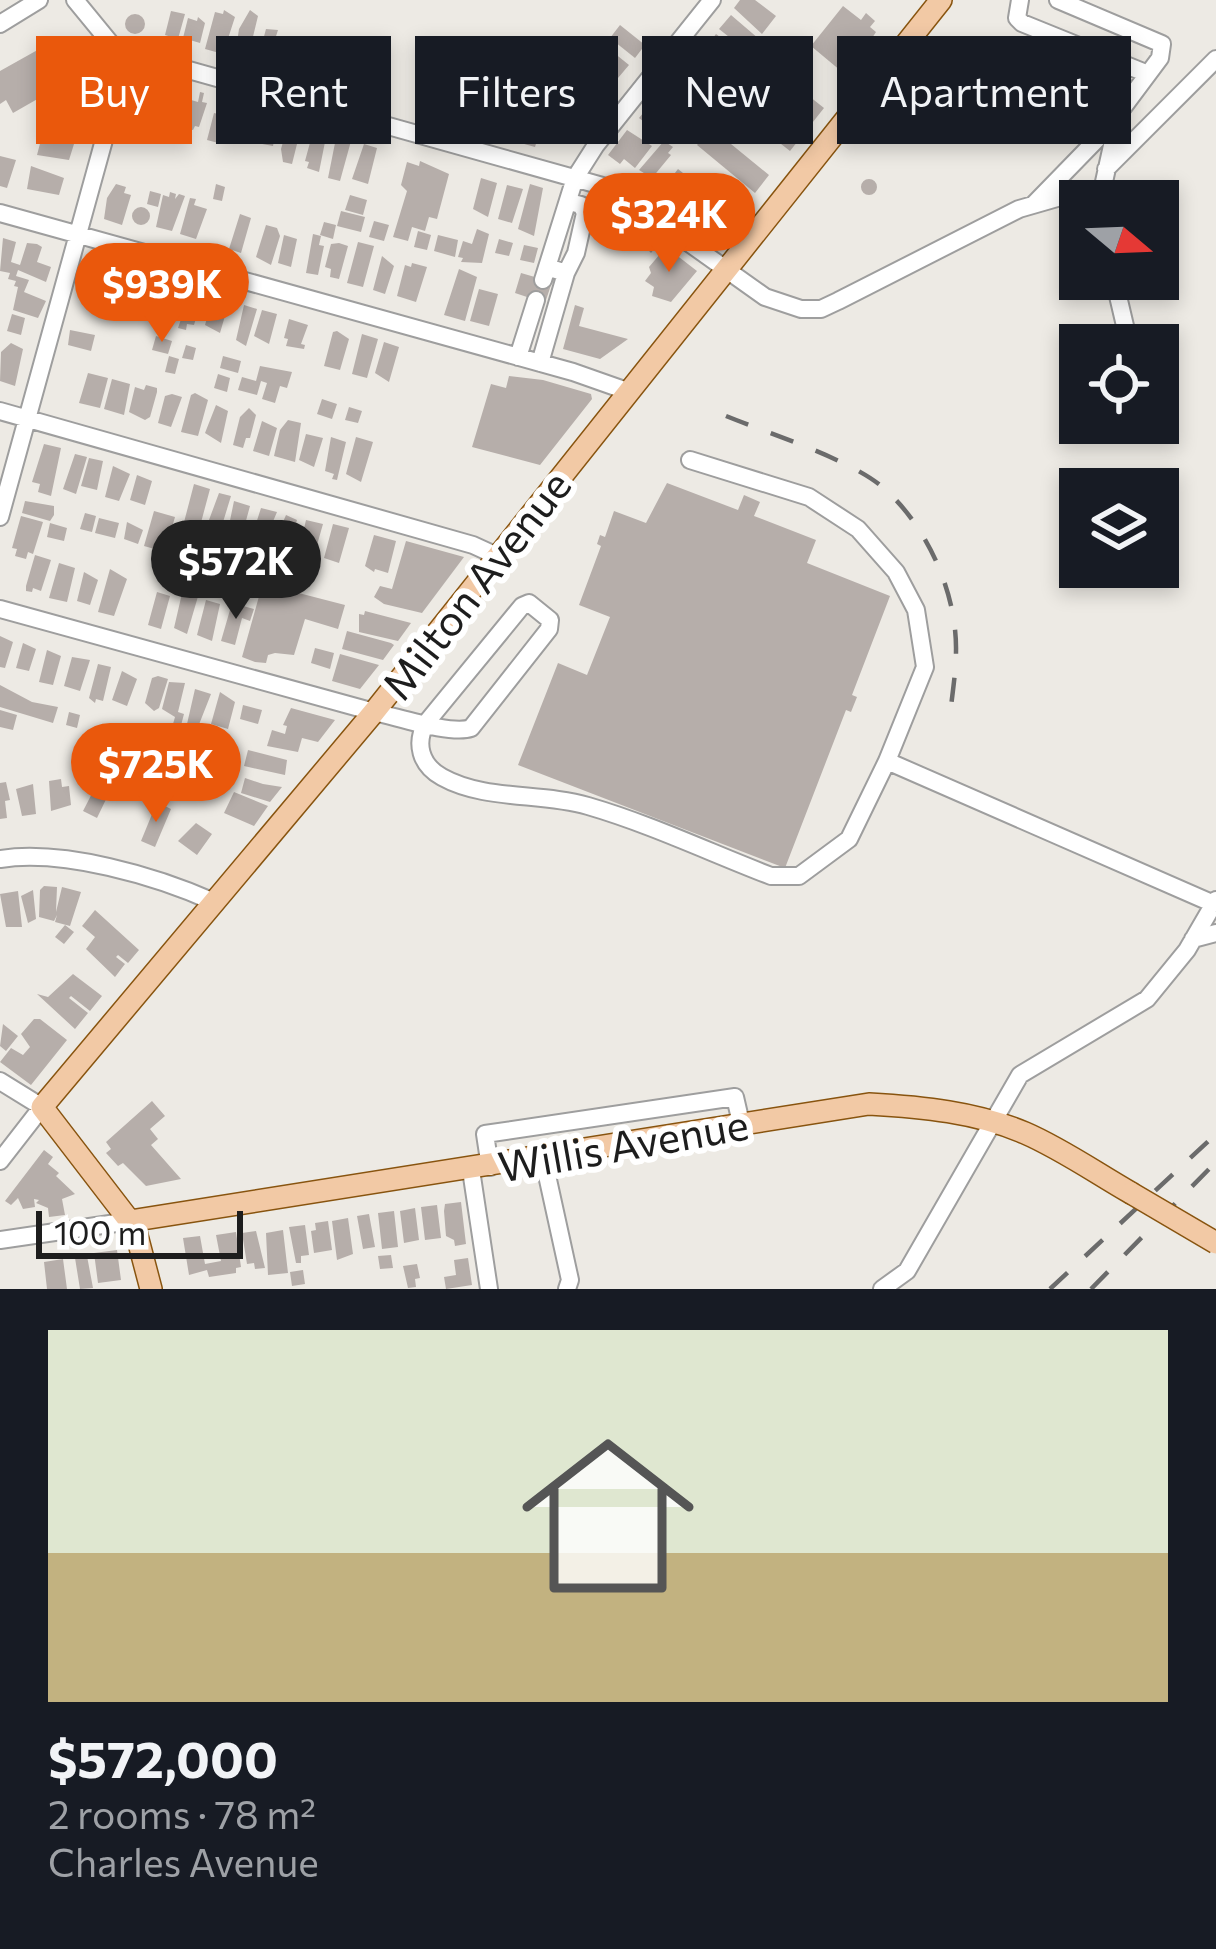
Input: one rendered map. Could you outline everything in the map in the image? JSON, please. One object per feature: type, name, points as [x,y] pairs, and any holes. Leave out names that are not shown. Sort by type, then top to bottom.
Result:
[{"type":"main road","name":"Milton Avenue","points":[[42,1107],[374,712],[941,0]]},
{"type":"main road","name":"Willis Avenue","points":[[130,1221],[869,1104],[929,1108],[994,1121],[1059,1150],[1216,1243]]},
{"type":"main road","points":[[42,1107],[130,1221],[152,1289]]},
{"type":"street","points":[[0,24],[39,0]]},
{"type":"street","points":[[75,0],[105,36]]},
{"type":"street","points":[[566,273],[545,273],[575,178],[712,0]]},
{"type":"street","points":[[1020,0],[1017,18],[1022,23],[1148,74]]},
{"type":"street","points":[[1058,0],[1156,40],[1163,50],[1131,97]]},
{"type":"street","points":[[1106,169],[1216,59]]},
{"type":"street","points":[[192,71],[630,197],[765,297],[801,309],[821,309],[1034,205],[1059,198]]},
{"type":"street","points":[[0,517],[103,144]]},
{"type":"street","points":[[1034,205],[1093,144]]},
{"type":"street","points":[[1104,180],[1112,144]]},
{"type":"street","points":[[540,363],[566,273],[577,253],[585,213],[581,205],[569,202]]},
{"type":"street","points":[[0,213],[627,391]]},
{"type":"street","points":[[518,357],[536,300]]},
{"type":"street","points":[[0,411],[473,544],[497,556]]},
{"type":"street","points":[[0,609],[374,712],[426,723],[458,732],[471,728],[549,628],[550,620],[532,604],[522,606],[426,723],[418,737],[420,754],[439,776],[483,791],[548,796],[590,806],[771,876],[799,876],[849,839],[887,761],[925,667],[916,610],[896,572],[858,529],[809,497],[690,460]]},
{"type":"street","points":[[882,1289],[907,1271],[1020,1075],[1147,999],[1215,902],[887,761]]},
{"type":"street","points":[[0,859],[43,854],[79,861],[214,902]]},
{"type":"street","points":[[1193,939],[1216,933]]},
{"type":"street","points":[[0,1082],[42,1107]]},
{"type":"street","points":[[489,1289],[481,1168],[485,1134],[735,1097],[741,1123]]},
{"type":"street","name":"Milton Avenue","points":[[0,1162],[42,1107]]},
{"type":"street","points":[[543,1157],[570,1280],[567,1289]]},
{"type":"street","name":"Willis Avenue","points":[[0,1240],[130,1221]]},
{"type":"building","points":[[740,0],[755,0],[776,16],[762,34],[734,8]]},
{"type":"building","points":[[843,6],[861,20],[866,13],[875,21],[870,27],[876,32],[873,36],[837,36],[837,68],[813,44]]},
{"type":"building","points":[[224,10],[235,17],[229,36],[216,36],[216,52],[205,49],[215,12],[223,14]]},
{"type":"building","points":[[250,10],[258,16],[253,36],[238,36]]},
{"type":"building","points":[[171,11],[185,14],[179,36],[165,35]]},
{"type":"building","points":[[135,14],[145,24],[135,34],[125,24]]},
{"type":"building","points":[[731,15],[756,36],[728,36],[719,29]]},
{"type":"building","points":[[198,17],[205,23],[200,43],[184,36],[188,18],[197,21]]},
{"type":"building","points":[[620,25],[642,43],[642,49],[635,58],[618,44],[618,36],[612,36]]},
{"type":"building","points":[[36,51],[36,100],[13,113],[6,100],[0,104],[0,71]]},
{"type":"building","points":[[618,56],[629,65],[618,78]]},
{"type":"building","points":[[200,92],[204,93],[202,102],[207,103],[199,127],[192,130],[192,100],[198,102]]},
{"type":"building","points":[[813,99],[824,108],[813,122]]},
{"type":"building","points":[[214,113],[216,114],[216,142],[207,140]]},
{"type":"building","points":[[627,130],[642,144],[652,146],[635,168],[608,155]]},
{"type":"building","points":[[40,144],[74,144],[69,160],[37,155]]},
{"type":"building","points":[[282,144],[297,144],[292,164],[283,162]]},
{"type":"building","points":[[310,144],[325,144],[319,172],[307,168]]},
{"type":"building","points":[[335,144],[350,144],[340,181],[328,178]]},
{"type":"building","points":[[364,144],[377,148],[368,184],[352,179]]},
{"type":"building","points":[[661,144],[673,147],[652,178],[639,170]]},
{"type":"building","points":[[731,144],[769,175],[755,193],[697,145]]},
{"type":"building","points":[[0,156],[16,160],[7,188],[0,186]]},
{"type":"building","points":[[420,161],[449,174],[437,219],[429,217],[425,231],[412,227],[408,241],[393,237],[407,191],[401,185],[407,162],[419,166]]},
{"type":"building","points":[[31,166],[64,178],[59,195],[27,189]]},
{"type":"building","points":[[678,169],[688,177],[667,203],[658,195]]},
{"type":"building","points":[[481,178],[497,183],[488,217],[473,209]]},
{"type":"building","points":[[869,179],[877,187],[869,195],[861,187]]},
{"type":"building","points":[[116,184],[131,195],[122,225],[104,219],[107,198]]},
{"type":"building","points":[[216,184],[225,187],[222,201],[213,199]]},
{"type":"building","points":[[530,184],[543,188],[534,236],[518,229]]},
{"type":"building","points":[[507,185],[523,189],[512,223],[498,219]]},
{"type":"building","points":[[695,187],[736,219],[716,244],[675,212]]},
{"type":"building","points":[[150,191],[161,194],[158,207],[147,204]]},
{"type":"building","points":[[170,192],[176,194],[175,199],[179,194],[185,196],[172,231],[156,227],[163,195],[169,197]]},
{"type":"building","points":[[350,195],[367,200],[363,215],[345,210]]},
{"type":"building","points":[[190,198],[196,199],[194,205],[207,209],[196,239],[180,234]]},
{"type":"building","points":[[141,207],[150,216],[141,225],[132,216]]},
{"type":"building","points":[[341,211],[365,217],[361,232],[337,226]]},
{"type":"building","points":[[240,214],[251,218],[241,253],[229,249]]},
{"type":"building","points":[[629,219],[659,243],[651,253],[635,236],[632,240],[623,232]]},
{"type":"building","points":[[374,221],[389,225],[384,241],[369,237]]},
{"type":"building","points":[[324,222],[336,225],[333,239],[320,235]]},
{"type":"building","points":[[266,225],[277,228],[280,236],[271,265],[256,257]]},
{"type":"building","points":[[477,229],[489,234],[482,263],[461,262],[463,241],[472,244]]},
{"type":"building","points":[[418,231],[431,235],[427,250],[414,247]]},
{"type":"building","points":[[313,234],[321,236],[319,245],[324,246],[318,275],[306,273]]},
{"type":"building","points":[[284,235],[297,239],[291,267],[278,263]]},
{"type":"building","points":[[438,235],[458,240],[455,257],[434,251]]},
{"type":"building","points":[[3,238],[16,242],[11,262],[20,265],[27,243],[37,244],[42,247],[37,262],[51,267],[46,282],[18,270],[16,276],[29,280],[24,292],[46,301],[38,318],[13,310],[18,287],[8,279],[10,273],[0,271]]},
{"type":"building","points":[[499,239],[513,243],[509,256],[495,253]]},
{"type":"building","points":[[358,242],[374,246],[363,287],[347,283]]},
{"type":"building","points":[[331,244],[348,246],[339,279],[330,277],[331,269],[325,267]]},
{"type":"building","points":[[524,245],[538,248],[534,263],[520,260]]},
{"type":"building","points":[[666,247],[697,271],[671,302],[652,296],[654,287],[645,281],[649,267]]},
{"type":"building","points":[[382,256],[394,266],[385,294],[373,290]]},
{"type":"building","points":[[88,258],[114,265],[103,300],[79,289]]},
{"type":"building","points":[[405,265],[427,267],[416,302],[397,296]]},
{"type":"building","points":[[115,268],[131,272],[124,295],[131,298],[124,321],[118,319],[122,305],[107,300]]},
{"type":"building","points":[[459,269],[477,277],[465,321],[444,315]]},
{"type":"building","points":[[521,273],[552,282],[545,303],[515,293]]},
{"type":"building","points":[[139,278],[154,280],[145,310],[131,307]]},
{"type":"building","points":[[164,281],[179,285],[169,318],[156,314]]},
{"type":"building","points":[[479,289],[498,294],[489,326],[470,321]]},
{"type":"building","points":[[191,290],[200,292],[201,301],[194,325],[187,324],[186,330],[178,328]]},
{"type":"building","points":[[213,297],[229,302],[220,333],[205,325]]},
{"type":"building","points":[[244,305],[257,309],[246,346],[236,340]]},
{"type":"building","points":[[575,305],[584,308],[579,326],[628,339],[600,359],[563,349]]},
{"type":"building","points":[[262,310],[277,314],[269,344],[254,336]]},
{"type":"building","points":[[12,314],[25,318],[21,335],[7,331]]},
{"type":"building","points":[[289,319],[308,325],[301,344],[304,349],[286,346]]},
{"type":"building","points":[[70,330],[95,335],[91,351],[68,345]]},
{"type":"building","points":[[337,331],[349,339],[340,370],[324,366]]},
{"type":"building","points":[[362,334],[378,339],[367,378],[352,374]]},
{"type":"building","points":[[156,336],[172,341],[168,354],[152,350]]},
{"type":"building","points":[[384,342],[399,347],[389,382],[375,373]]},
{"type":"building","points":[[11,343],[23,349],[15,386],[0,381],[1,352]]},
{"type":"building","points":[[186,345],[196,348],[193,360],[182,358]]},
{"type":"building","points":[[169,356],[179,359],[175,374],[165,372]]},
{"type":"building","points":[[223,356],[241,361],[238,373],[220,368]]},
{"type":"building","points":[[260,366],[292,372],[287,388],[280,386],[275,403],[262,399],[267,383],[261,381],[257,395],[238,390],[242,377],[256,381]]},
{"type":"building","points":[[88,373],[108,378],[100,408],[79,403]]},
{"type":"building","points":[[218,374],[230,378],[227,392],[214,388]]},
{"type":"building","points":[[509,376],[591,394],[592,399],[540,465],[472,447],[491,384],[506,388]]},
{"type":"building","points":[[112,379],[130,384],[124,415],[104,409]]},
{"type":"building","points":[[146,385],[157,392],[145,420],[129,412],[135,387],[144,390]]},
{"type":"building","points":[[195,393],[208,400],[198,436],[181,432]]},
{"type":"building","points":[[165,396],[182,397],[171,427],[158,423]]},
{"type":"building","points":[[322,399],[337,404],[332,419],[317,414]]},
{"type":"building","points":[[216,405],[228,411],[221,443],[205,433]]},
{"type":"building","points":[[349,407],[362,411],[358,423],[345,420]]},
{"type":"building","points":[[249,408],[256,415],[243,448],[233,445],[240,417]]},
{"type":"building","points":[[288,420],[301,423],[295,462],[274,456],[280,430]]},
{"type":"building","points":[[262,421],[277,428],[269,456],[253,451]]},
{"type":"building","points":[[306,434],[323,438],[314,467],[299,460]]},
{"type":"building","points":[[331,437],[346,442],[337,480],[325,471]]},
{"type":"building","points":[[356,437],[373,442],[361,482],[346,474]]},
{"type":"building","points":[[44,444],[61,448],[51,496],[38,492],[40,484],[32,482]]},
{"type":"building","points":[[75,454],[87,457],[76,494],[63,489]]},
{"type":"building","points":[[89,458],[103,461],[97,490],[81,486]]},
{"type":"building","points":[[113,466],[130,474],[119,501],[105,497]]},
{"type":"building","points":[[137,475],[152,481],[145,505],[130,500]]},
{"type":"building","points":[[667,483],[738,510],[744,495],[760,502],[754,516],[816,540],[807,563],[890,596],[852,695],[857,697],[851,712],[846,710],[785,868],[518,765],[558,663],[587,675],[610,617],[579,605],[601,546],[597,544],[600,535],[605,537],[614,511],[646,523]]},
{"type":"building","points":[[194,484],[210,489],[199,530],[183,526]]},
{"type":"building","points":[[219,493],[231,496],[220,532],[206,528]]},
{"type":"building","points":[[25,501],[54,506],[54,515],[50,521],[22,513]]},
{"type":"building","points":[[234,501],[250,506],[241,539],[227,535]]},
{"type":"building","points":[[261,508],[277,512],[263,545],[250,542]]},
{"type":"building","points":[[154,511],[175,517],[165,552],[144,546]]},
{"type":"building","points":[[85,513],[96,516],[92,532],[80,529]]},
{"type":"building","points":[[286,515],[297,520],[289,547],[276,538]]},
{"type":"building","points":[[21,516],[43,522],[33,554],[28,552],[26,559],[15,556],[17,549],[12,548]]},
{"type":"building","points":[[99,518],[119,523],[115,538],[95,533]]},
{"type":"building","points":[[306,520],[323,524],[310,553],[299,550]]},
{"type":"building","points":[[127,522],[143,530],[138,544],[124,539]]},
{"type":"building","points":[[50,523],[67,528],[64,541],[47,537]]},
{"type":"building","points":[[333,524],[349,528],[339,563],[324,558]]},
{"type":"building","points":[[374,535],[396,541],[388,573],[365,566]]},
{"type":"building","points":[[406,541],[464,557],[422,613],[374,597],[380,586],[392,589]]},
{"type":"building","points":[[195,546],[207,550],[203,564],[190,561]]},
{"type":"building","points":[[35,555],[51,560],[41,591],[33,588],[32,592],[26,586]]},
{"type":"building","points":[[180,561],[187,563],[180,588],[172,586]]},
{"type":"building","points":[[59,563],[75,568],[67,602],[49,598]]},
{"type":"building","points":[[201,564],[236,575],[233,587],[219,588],[197,578]]},
{"type":"building","points":[[110,569],[127,579],[114,616],[98,612]]},
{"type":"building","points":[[84,572],[98,580],[90,605],[77,601]]},
{"type":"building","points":[[275,572],[288,575],[287,590],[345,605],[338,629],[305,619],[294,655],[275,653],[268,655],[266,663],[255,662],[242,657],[263,582],[272,584]]},
{"type":"building","points":[[183,589],[199,593],[187,634],[174,628]]},
{"type":"building","points":[[157,592],[170,596],[161,629],[148,625]]},
{"type":"building","points":[[206,600],[220,604],[212,641],[197,635]]},
{"type":"building","points":[[232,603],[254,609],[250,621],[242,618],[235,645],[221,641]]},
{"type":"building","points":[[365,611],[411,623],[398,641],[359,632],[359,614]]},
{"type":"building","points":[[347,631],[394,645],[383,660],[342,649]]},
{"type":"building","points":[[0,636],[13,642],[5,668],[0,667]]},
{"type":"building","points":[[23,643],[36,649],[29,671],[16,668]]},
{"type":"building","points":[[315,648],[334,653],[330,669],[311,663]]},
{"type":"building","points":[[47,650],[61,656],[53,685],[39,682]]},
{"type":"building","points":[[340,654],[379,665],[360,689],[332,681]]},
{"type":"building","points":[[72,657],[90,660],[80,691],[64,686]]},
{"type":"building","points":[[98,664],[111,667],[103,701],[96,699],[95,703],[89,698]]},
{"type":"building","points":[[122,671],[137,679],[127,706],[112,700]]},
{"type":"building","points":[[152,678],[168,679],[154,711],[145,703]]},
{"type":"building","points":[[169,682],[185,683],[179,733],[171,731],[175,717],[162,709]]},
{"type":"building","points":[[0,685],[32,702],[58,707],[53,723],[0,707]]},
{"type":"building","points":[[195,689],[211,694],[198,727],[187,724]]},
{"type":"building","points":[[220,692],[235,702],[228,729],[211,724]]},
{"type":"building","points":[[243,705],[262,710],[258,724],[240,719]]},
{"type":"building","points":[[291,708],[335,720],[318,742],[302,738],[298,752],[267,746],[272,730],[285,734],[287,726],[283,725]]},
{"type":"building","points":[[0,710],[17,715],[13,730],[0,727]]},
{"type":"building","points":[[69,712],[80,715],[77,728],[66,725]]},
{"type":"building","points":[[116,724],[129,729],[125,742],[112,738]]},
{"type":"building","points":[[89,734],[108,740],[104,757],[84,752]]},
{"type":"building","points":[[188,745],[202,749],[198,762],[184,758]]},
{"type":"building","points":[[210,748],[227,753],[223,767],[206,762]]},
{"type":"building","points":[[248,750],[287,760],[285,775],[244,766]]},
{"type":"building","points":[[245,778],[282,787],[270,802],[241,793]]},
{"type":"building","points":[[61,779],[62,787],[69,786],[71,805],[51,811],[49,781]]},
{"type":"building","points":[[99,780],[111,789],[97,818],[83,811]]},
{"type":"building","points":[[6,782],[10,800],[5,801],[7,818],[0,819],[0,783]]},
{"type":"building","points":[[33,784],[36,814],[22,816],[16,789]]},
{"type":"building","points":[[234,792],[268,806],[254,826],[224,813]]},
{"type":"building","points":[[157,802],[171,809],[155,847],[141,841]]},
{"type":"building","points":[[196,823],[212,834],[197,855],[178,841]]},
{"type":"building","points":[[44,886],[57,887],[56,912],[62,887],[81,892],[70,926],[55,922],[57,915],[54,921],[39,917]]},
{"type":"building","points":[[33,890],[36,919],[28,923],[21,896]]},
{"type":"building","points":[[18,891],[22,927],[6,927],[0,894]]},
{"type":"building","points":[[95,910],[139,950],[128,963],[116,957],[125,964],[115,977],[86,949],[95,937],[82,926]]},
{"type":"building","points":[[65,925],[74,932],[64,944],[55,937]]},
{"type":"building","points":[[73,974],[102,996],[90,1011],[69,998],[88,1013],[75,1029],[37,994],[48,997]]},
{"type":"building","points":[[34,1019],[67,1040],[31,1085],[0,1062],[11,1048],[23,1055],[30,1047],[21,1034]]},
{"type":"building","points":[[3,1024],[18,1036],[6,1051],[0,1046]]},
{"type":"building","points":[[152,1101],[165,1116],[150,1129],[158,1139],[151,1145],[181,1179],[146,1186],[106,1153],[111,1149],[106,1142]]},
{"type":"building","points":[[44,1150],[53,1157],[48,1164],[59,1173],[56,1176],[75,1194],[62,1199],[65,1215],[49,1217],[48,1208],[36,1203],[39,1200],[34,1199],[35,1207],[23,1209],[18,1198],[11,1205],[5,1201]]},
{"type":"building","points":[[461,1202],[466,1244],[455,1246],[446,1236],[444,1211],[445,1204]]},
{"type":"building","points":[[437,1205],[441,1238],[425,1240],[421,1207]]},
{"type":"building","points":[[415,1208],[419,1240],[404,1243],[400,1211]]},
{"type":"building","points":[[394,1211],[398,1247],[382,1249],[378,1213]]},
{"type":"building","points":[[369,1214],[375,1247],[363,1249],[357,1216]]},
{"type":"building","points":[[348,1218],[353,1254],[337,1260],[332,1221]]},
{"type":"building","points":[[328,1221],[332,1250],[314,1253],[311,1231],[316,1230],[315,1223]]},
{"type":"building","points":[[305,1225],[309,1255],[296,1263],[289,1227]]},
{"type":"building","points":[[283,1230],[288,1273],[268,1275],[266,1233]]},
{"type":"building","points":[[256,1231],[265,1268],[247,1264],[242,1233]]},
{"type":"building","points":[[236,1232],[241,1267],[236,1273],[209,1277],[207,1270],[189,1275],[183,1238],[200,1236],[205,1264],[221,1261],[216,1235]]},
{"type":"building","points":[[117,1250],[121,1280],[98,1283],[94,1253]]},
{"type":"building","points":[[391,1255],[393,1268],[380,1269],[378,1256]]},
{"type":"building","points":[[87,1256],[93,1288],[80,1289],[75,1258]]},
{"type":"building","points":[[468,1258],[472,1285],[446,1289],[444,1277],[456,1275],[454,1260]]},
{"type":"building","points":[[63,1259],[67,1289],[47,1289],[44,1262]]},
{"type":"building","points":[[417,1264],[420,1278],[415,1279],[416,1287],[408,1288],[403,1266]]},
{"type":"building","points":[[303,1270],[305,1284],[292,1286],[290,1272]]},
{"type":"railway","points":[[726,416],[865,475],[911,519],[936,560],[951,606],[956,651],[950,716]]},
{"type":"railway","points":[[1050,1289],[1216,1134]]},
{"type":"railway","points":[[1091,1289],[1216,1162]]}]
